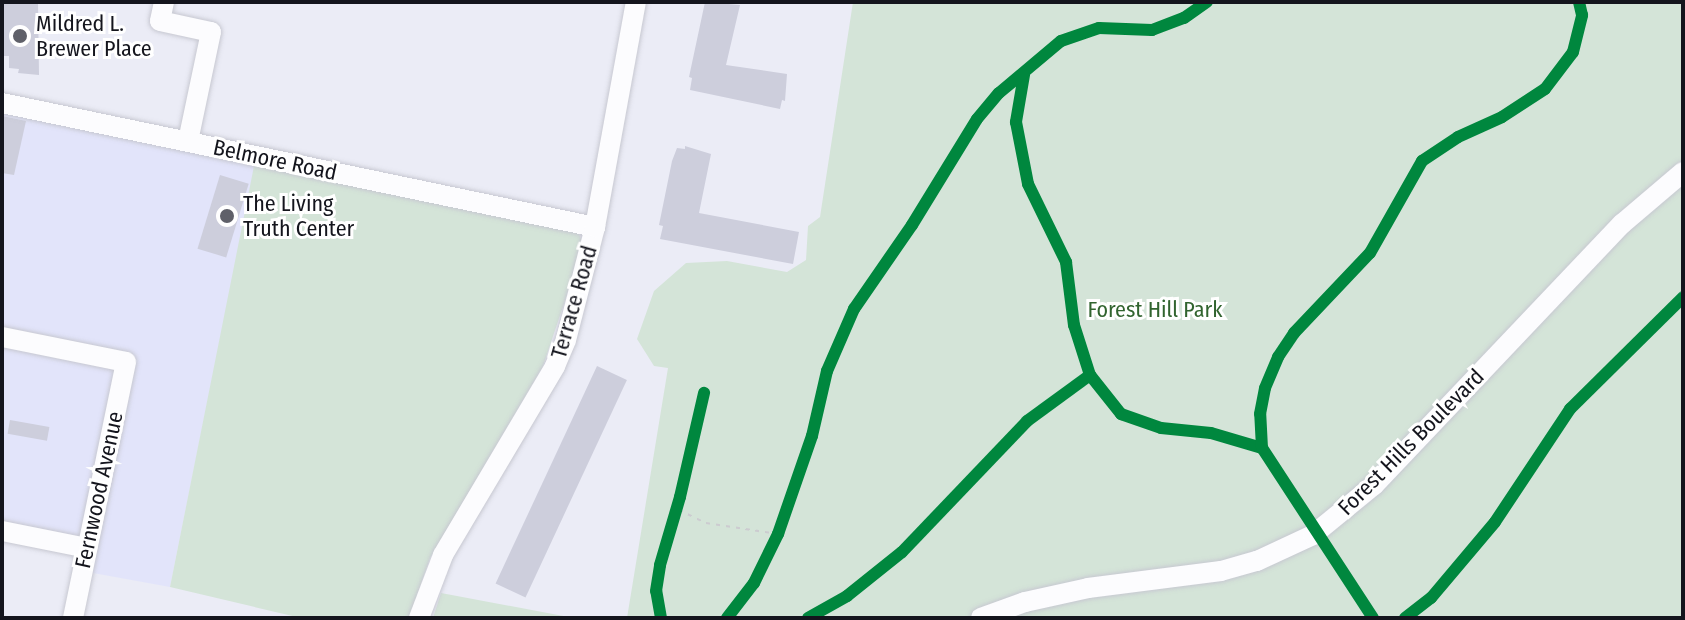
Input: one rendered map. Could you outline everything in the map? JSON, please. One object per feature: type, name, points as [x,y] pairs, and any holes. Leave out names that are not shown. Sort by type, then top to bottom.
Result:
[{"type":"street","points":[[164,2],[160,21],[211,32],[188,141]]},
{"type":"street","name":"Terrace Road","points":[[419,618],[454,535],[555,366],[566,340],[595,227],[636,2]]},
{"type":"street","name":"Belmore Road","points":[[2,103],[595,227]]},
{"type":"street","name":"Forest Hills Boulevard","points":[[981,618],[1025,602],[1088,588],[1221,571],[1257,561],[1313,535],[1374,485],[1622,224],[1683,172]]},
{"type":"street","name":"Fernwood Avenue","points":[[2,337],[126,362],[73,618]]},
{"type":"street","points":[[2,531],[87,548]]},
{"type":"path","points":[[808,618],[847,596],[902,552],[1027,421],[1091,374]]},
{"type":"path","points":[[661,618],[656,591],[704,393]]},
{"type":"path","points":[[677,509],[706,523],[777,534]]},
{"type":"shaded area","points":[[2,103],[257,156],[170,587],[82,571],[87,548],[2,531]]},
{"type":"green space","name":"Forest Hill Park","points":[[853,2],[1683,2],[1683,618],[627,618],[668,368],[654,366],[637,339],[654,291],[686,263],[727,261],[787,272],[806,260],[808,226],[820,217]]},
{"type":"green space","points":[[255,161],[578,232],[581,239],[578,262],[543,366],[430,558],[409,618],[301,618],[170,587]]},
{"type":"green space","points":[[441,593],[574,618],[433,618]]},
{"type":"building","name":"Mildred L. Brewer Place","points":[[2,2],[38,2],[39,75],[18,73],[19,69],[9,68],[9,56],[2,56]]},
{"type":"building","points":[[705,2],[740,5],[726,65],[787,74],[785,101],[782,100],[780,109],[690,90],[692,78],[689,77]]},
{"type":"building","points":[[2,116],[26,121],[14,175],[2,173]]},
{"type":"building","points":[[685,146],[711,154],[699,213],[799,232],[793,264],[660,239],[663,226],[659,225],[672,161],[677,148],[685,149]]},
{"type":"building","points":[[220,175],[249,184],[226,257],[197,249]]},
{"type":"building","points":[[597,366],[627,380],[525,597],[496,584]]},
{"type":"building","points":[[10,420],[49,427],[47,441],[8,434]]},
{"type":"cycle path","points":[[727,618],[754,583],[778,534],[812,436],[827,371],[854,309],[912,225],[977,119],[999,93],[1061,41],[1099,28],[1152,30],[1184,18],[1207,2]]},
{"type":"cycle path","points":[[1373,618],[1262,448],[1260,414],[1265,388],[1278,357],[1294,333],[1370,253],[1422,161],[1458,137],[1502,117],[1545,89],[1573,52],[1582,15],[1579,2]]},
{"type":"cycle path","points":[[1024,75],[1016,122],[1028,184],[1066,262],[1074,325],[1090,375],[1121,414],[1161,428],[1211,433],[1262,448]]},
{"type":"cycle path","points":[[1405,618],[1431,598],[1495,522],[1570,409],[1683,297]]},
{"type":"cycle path","points":[[808,618],[847,596],[902,552],[1027,421],[1090,375]]},
{"type":"cycle path","points":[[661,618],[656,591],[660,565],[680,497],[704,393]]},
{"type":"place","name":"Mildred L. Brewer Place","points":[[20,36]]},
{"type":"place","name":"The Living Truth Center","points":[[227,216]]}]
